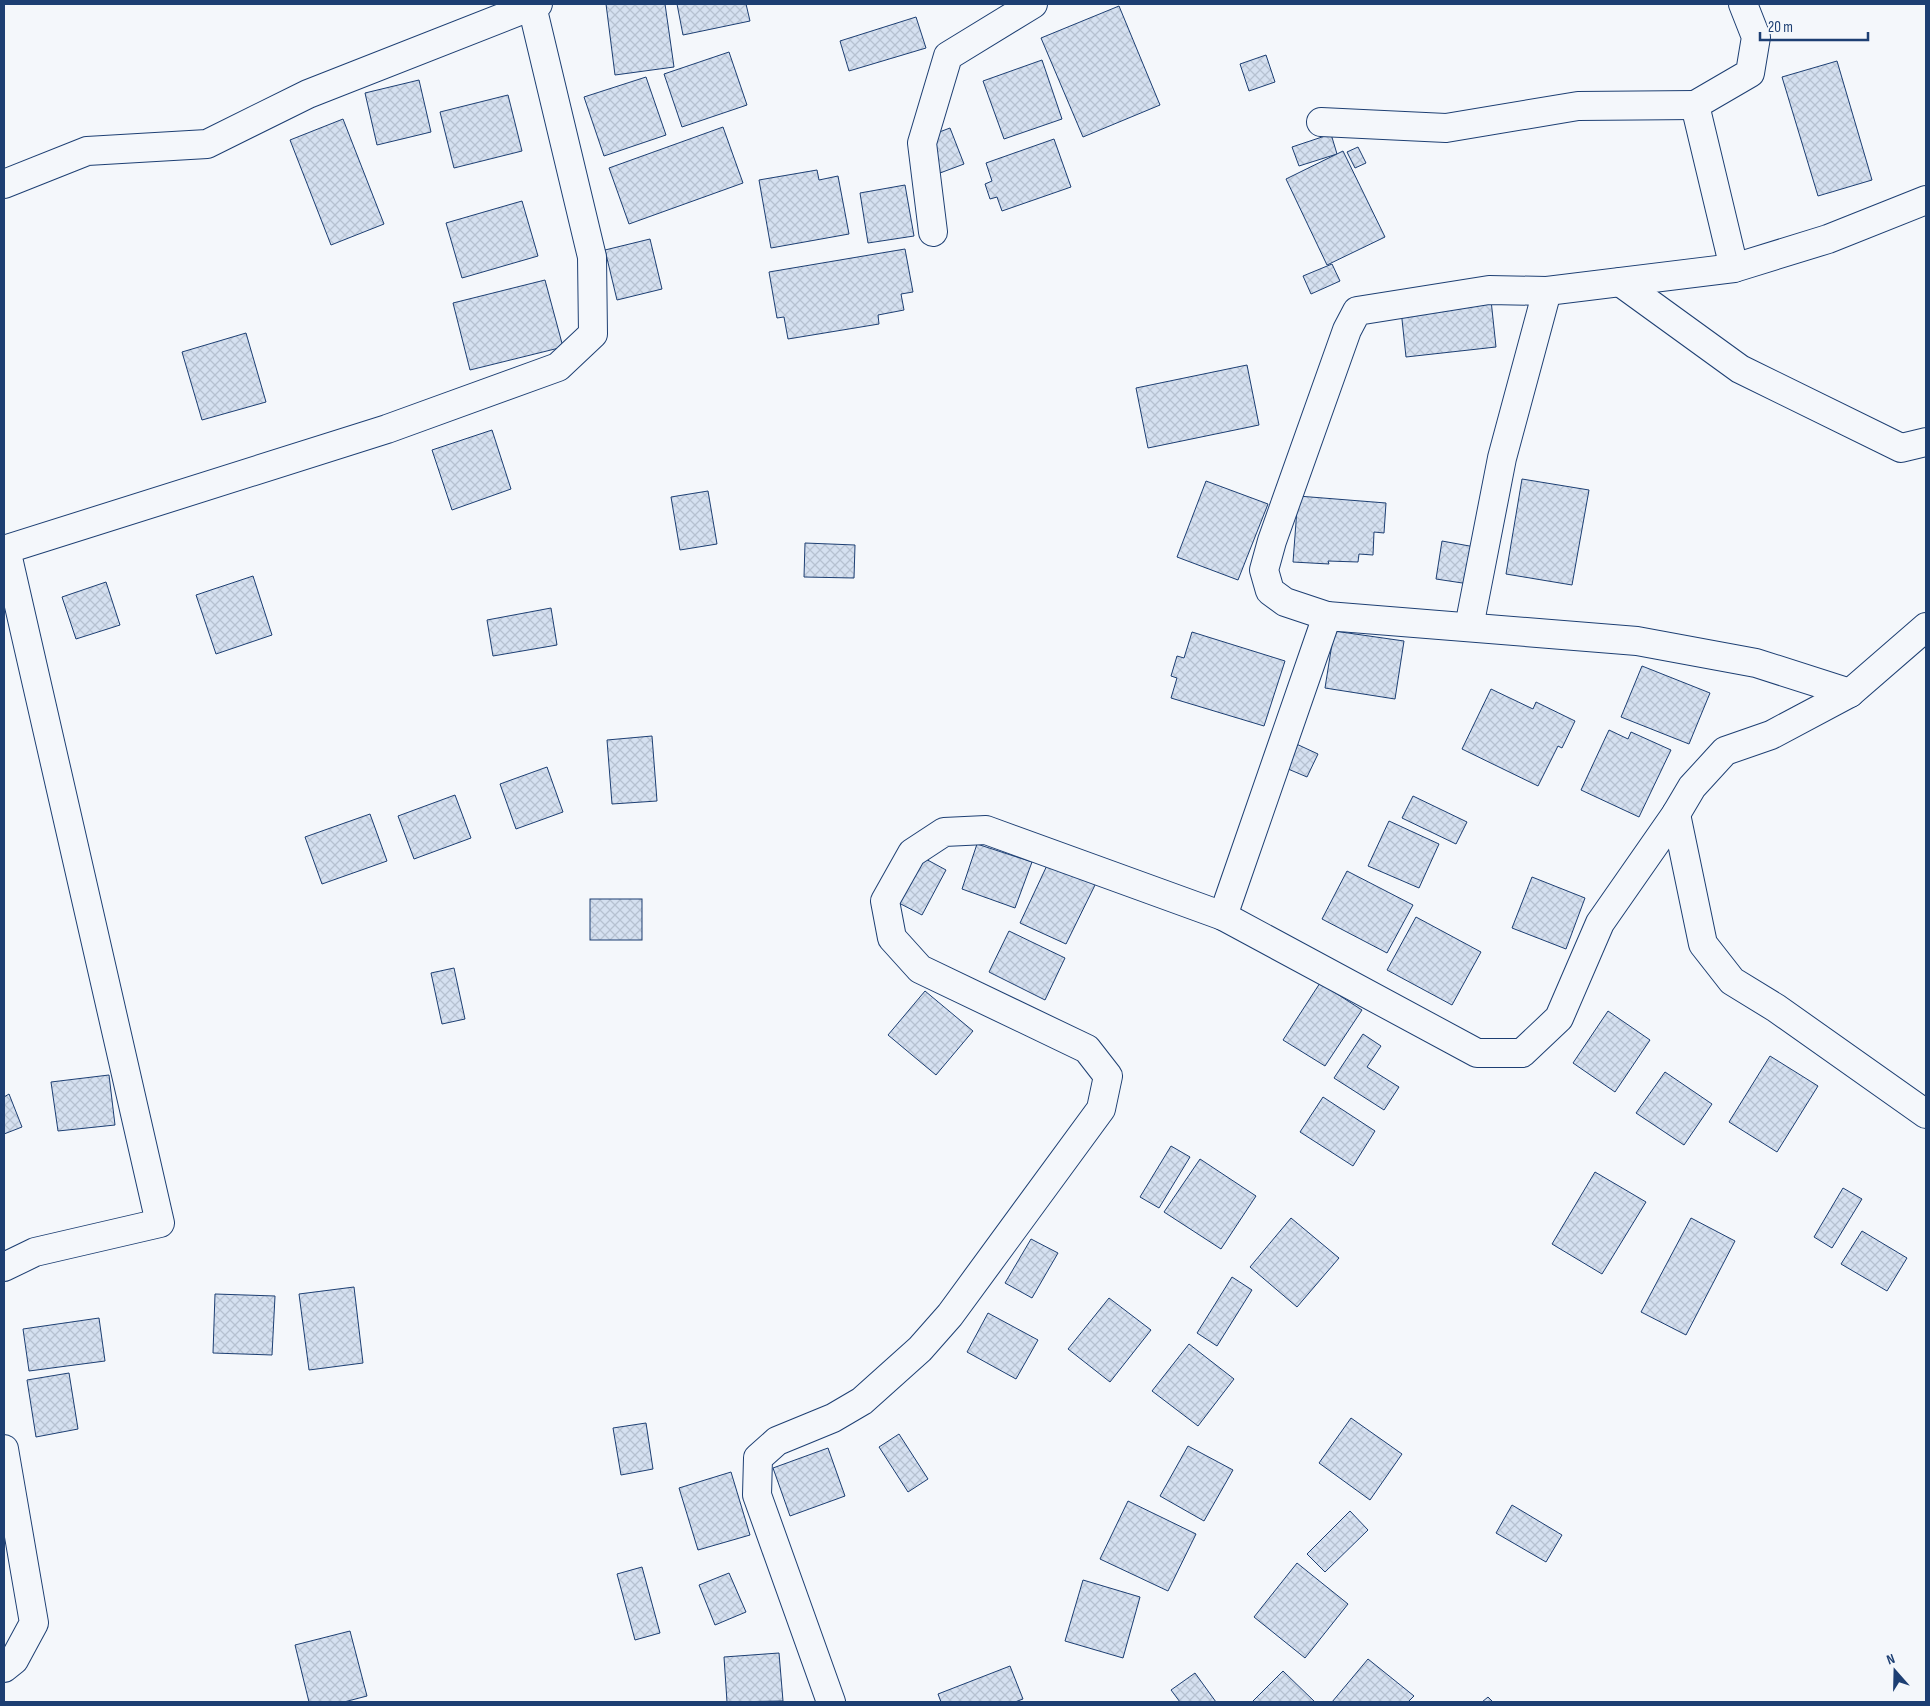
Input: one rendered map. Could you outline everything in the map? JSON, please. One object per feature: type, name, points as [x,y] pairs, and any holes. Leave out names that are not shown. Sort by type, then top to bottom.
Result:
[{"type":"street","points":[[4,184],[87,151],[207,144],[308,94],[533,4],[592,257],[593,334],[558,367],[540,374],[387,429],[5,550],[160,1223],[35,1252],[4,1267]]},
{"type":"street","points":[[932,232],[922,143],[948,56],[1033,4]]},
{"type":"street","points":[[1321,122],[1446,128],[1578,106],[1695,105],[1750,73],[1756,37],[1743,4]]},
{"type":"street","points":[[1695,105],[1734,268]]},
{"type":"street","points":[[1850,692],[1756,663],[1638,641],[1327,616],[1285,602],[1270,590],[1264,570],[1272,541],[1347,330],[1357,311],[1489,290],[1547,291],[1734,268],[1828,239],[1926,200]]},
{"type":"street","points":[[1620,282],[1740,369],[1902,448],[1926,442]]},
{"type":"street","points":[[1469,627],[1502,458],[1547,291]]},
{"type":"street","points":[[1223,916],[1327,616]]},
{"type":"street","points":[[831,1702],[757,1495],[758,1458],[777,1441],[833,1418],[862,1401],[920,1349],[950,1316],[1101,1109],[1108,1076],[1087,1050],[920,969],[892,938],[885,901],[912,853],[944,832],[986,830],[1223,916],[1477,1053],[1522,1053],[1559,1018],[1600,923],[1676,814],[1692,787],[1725,751],[1771,735],[1850,692],[1926,627]]},
{"type":"street","points":[[1676,814],[1703,944],[1732,981],[1776,1008],[1926,1114]]},
{"type":"street","points":[[4,1449],[34,1623],[14,1660],[4,1668]]},
{"type":"building","points":[[606,4],[665,4],[674,67],[615,75]]},
{"type":"building","points":[[677,4],[746,4],[750,21],[683,35]]},
{"type":"building","points":[[1119,6],[1160,105],[1083,137],[1041,38]]},
{"type":"building","points":[[916,17],[926,48],[849,71],[840,41]]},
{"type":"building","points":[[729,52],[747,105],[682,127],[664,74]]},
{"type":"building","points":[[1266,55],[1275,82],[1249,91],[1240,64]]},
{"type":"building","points":[[1042,60],[1062,119],[1004,139],[983,81]]},
{"type":"building","points":[[1837,61],[1872,180],[1818,196],[1782,77]]},
{"type":"building","points":[[646,77],[666,135],[604,156],[584,97]]},
{"type":"building","points":[[419,80],[431,132],[377,145],[365,93]]},
{"type":"building","points":[[508,95],[522,151],[454,168],[440,112]]},
{"type":"building","points":[[343,119],[384,224],[331,245],[290,140]]},
{"type":"building","points":[[723,127],[743,183],[629,224],[609,168]]},
{"type":"building","points":[[950,128],[964,164],[940,173],[926,137]]},
{"type":"building","points":[[1331,134],[1337,154],[1299,166],[1292,147]]},
{"type":"building","points":[[1054,139],[1071,187],[1002,211],[997,197],[990,199],[985,184],[992,181],[986,163]]},
{"type":"building","points":[[1358,147],[1366,163],[1355,168],[1347,152]]},
{"type":"building","points":[[1343,151],[1385,237],[1327,265],[1286,179]]},
{"type":"building","points":[[817,170],[819,180],[838,176],[849,234],[771,248],[759,180]]},
{"type":"building","points":[[905,185],[914,236],[868,243],[860,193]]},
{"type":"building","points":[[522,201],[538,256],[462,278],[446,223]]},
{"type":"building","points":[[650,239],[662,289],[617,300],[605,250]]},
{"type":"building","points":[[905,249],[913,292],[901,294],[904,310],[878,315],[879,324],[788,339],[784,317],[777,318],[769,272]]},
{"type":"building","points":[[1332,264],[1340,281],[1311,294],[1303,276]]},
{"type":"building","points":[[545,280],[563,347],[470,370],[453,303]]},
{"type":"building","points":[[1491,300],[1496,347],[1406,357],[1401,310]]},
{"type":"building","points":[[246,333],[266,402],[202,420],[182,352]]},
{"type":"building","points":[[1247,365],[1259,425],[1148,448],[1136,388]]},
{"type":"building","points":[[492,430],[511,489],[452,510],[432,450]]},
{"type":"building","points":[[1522,479],[1589,490],[1572,585],[1506,574]]},
{"type":"building","points":[[1206,481],[1268,504],[1238,580],[1177,557]]},
{"type":"building","points":[[708,491],[717,544],[680,550],[671,497]]},
{"type":"building","points":[[1298,496],[1386,503],[1384,533],[1374,532],[1373,555],[1359,554],[1358,562],[1328,561],[1329,564],[1293,562]]},
{"type":"building","points":[[1442,541],[1475,547],[1469,584],[1436,579]]},
{"type":"building","points":[[805,543],[855,545],[854,578],[804,577]]},
{"type":"building","points":[[253,576],[272,635],[216,654],[196,595]]},
{"type":"building","points":[[106,582],[120,625],[76,639],[62,597]]},
{"type":"building","points":[[551,608],[557,645],[493,656],[487,620]]},
{"type":"building","points":[[1334,631],[1404,641],[1395,699],[1325,688]]},
{"type":"building","points":[[1192,632],[1285,661],[1264,726],[1171,698],[1177,678],[1171,676],[1177,656],[1184,658]]},
{"type":"building","points":[[1642,666],[1710,693],[1689,744],[1621,717]]},
{"type":"building","points":[[1491,689],[1533,709],[1536,702],[1575,721],[1562,748],[1558,746],[1538,786],[1462,749]]},
{"type":"building","points":[[1609,730],[1628,739],[1631,732],[1671,750],[1639,817],[1581,790]]},
{"type":"building","points":[[652,736],[657,801],[612,804],[607,740]]},
{"type":"building","points":[[1292,742],[1318,754],[1307,777],[1281,766]]},
{"type":"building","points":[[547,767],[563,812],[516,829],[500,784]]},
{"type":"building","points":[[455,795],[471,838],[414,859],[398,816]]},
{"type":"building","points":[[1413,796],[1467,822],[1456,844],[1402,818]]},
{"type":"building","points":[[370,814],[387,861],[322,884],[305,837]]},
{"type":"building","points":[[1389,821],[1439,844],[1419,888],[1368,866]]},
{"type":"building","points":[[977,844],[1032,862],[1015,908],[962,889]]},
{"type":"building","points":[[922,857],[946,870],[922,915],[897,902]]},
{"type":"building","points":[[1050,859],[1097,881],[1066,944],[1020,923]]},
{"type":"building","points":[[1347,871],[1413,905],[1387,953],[1322,919]]},
{"type":"building","points":[[1532,877],[1585,898],[1566,949],[1512,928]]},
{"type":"building","points":[[590,899],[642,899],[642,940],[590,940]]},
{"type":"building","points":[[1416,917],[1481,952],[1452,1005],[1387,970]]},
{"type":"building","points":[[1009,931],[1065,958],[1045,1000],[989,972]]},
{"type":"building","points":[[454,968],[465,1019],[442,1024],[431,973]]},
{"type":"building","points":[[1320,983],[1362,1010],[1325,1066],[1283,1040]]},
{"type":"building","points":[[925,991],[973,1031],[936,1075],[888,1035]]},
{"type":"building","points":[[1608,1011],[1650,1040],[1615,1092],[1573,1063]]},
{"type":"building","points":[[1363,1034],[1381,1046],[1367,1067],[1399,1087],[1384,1110],[1334,1078]]},
{"type":"building","points":[[1770,1056],[1818,1086],[1777,1152],[1729,1122]]},
{"type":"building","points":[[1665,1072],[1712,1104],[1684,1145],[1636,1113]]},
{"type":"building","points":[[109,1075],[115,1125],[58,1131],[51,1082]]},
{"type":"building","points":[[9,1094],[22,1127],[4,1134],[4,1097]]},
{"type":"building","points":[[1323,1097],[1375,1131],[1353,1166],[1300,1132]]},
{"type":"building","points":[[1171,1146],[1190,1157],[1159,1208],[1140,1197]]},
{"type":"building","points":[[1200,1159],[1256,1196],[1221,1249],[1164,1212]]},
{"type":"building","points":[[1595,1172],[1646,1202],[1602,1274],[1552,1244]]},
{"type":"building","points":[[1843,1188],[1862,1199],[1832,1248],[1814,1237]]},
{"type":"building","points":[[1291,1218],[1339,1258],[1297,1307],[1250,1267]]},
{"type":"building","points":[[1691,1218],[1735,1241],[1686,1335],[1641,1312]]},
{"type":"building","points":[[1862,1231],[1907,1258],[1887,1291],[1841,1264]]},
{"type":"building","points":[[1031,1239],[1058,1253],[1032,1298],[1005,1283]]},
{"type":"building","points":[[1232,1277],[1252,1290],[1217,1346],[1197,1333]]},
{"type":"building","points":[[354,1287],[363,1363],[309,1370],[299,1294]]},
{"type":"building","points":[[215,1294],[275,1296],[272,1355],[213,1353]]},
{"type":"building","points":[[1109,1298],[1151,1330],[1110,1382],[1068,1349]]},
{"type":"building","points":[[988,1313],[1038,1340],[1016,1379],[967,1352]]},
{"type":"building","points":[[99,1318],[105,1361],[29,1371],[23,1329]]},
{"type":"building","points":[[1189,1344],[1234,1379],[1198,1426],[1152,1391]]},
{"type":"building","points":[[69,1373],[78,1429],[36,1437],[27,1380]]},
{"type":"building","points":[[1351,1418],[1402,1454],[1370,1500],[1319,1463]]},
{"type":"building","points":[[646,1423],[653,1469],[621,1475],[613,1428]]},
{"type":"building","points":[[899,1434],[928,1479],[908,1492],[879,1447]]},
{"type":"building","points":[[1188,1446],[1233,1470],[1204,1521],[1160,1496]]},
{"type":"building","points":[[828,1448],[845,1496],[790,1516],[773,1468]]},
{"type":"building","points":[[731,1472],[750,1535],[698,1550],[679,1488]]},
{"type":"building","points":[[1128,1501],[1196,1534],[1168,1591],[1100,1559]]},
{"type":"building","points":[[1512,1505],[1562,1535],[1546,1562],[1496,1533]]},
{"type":"building","points":[[1350,1511],[1368,1530],[1325,1572],[1307,1554]]},
{"type":"building","points":[[1297,1563],[1348,1604],[1305,1658],[1254,1617]]},
{"type":"building","points":[[642,1567],[660,1633],[635,1640],[617,1574]]},
{"type":"building","points":[[729,1573],[746,1612],[715,1625],[699,1585]]},
{"type":"building","points":[[1083,1580],[1140,1597],[1123,1658],[1065,1641]]},
{"type":"building","points":[[350,1631],[367,1696],[344,1702],[309,1702],[295,1645]]},
{"type":"building","points":[[779,1653],[783,1701],[727,1702],[724,1657]]},
{"type":"building","points":[[1368,1659],[1414,1696],[1408,1702],[1332,1702]]},
{"type":"building","points":[[1010,1666],[1023,1699],[1015,1702],[941,1702],[938,1694]]},
{"type":"building","points":[[1283,1671],[1315,1702],[1252,1702]]},
{"type":"building","points":[[1195,1673],[1216,1702],[1180,1702],[1171,1690]]},
{"type":"building","points":[[1488,1697],[1493,1702],[1482,1702]]}]
